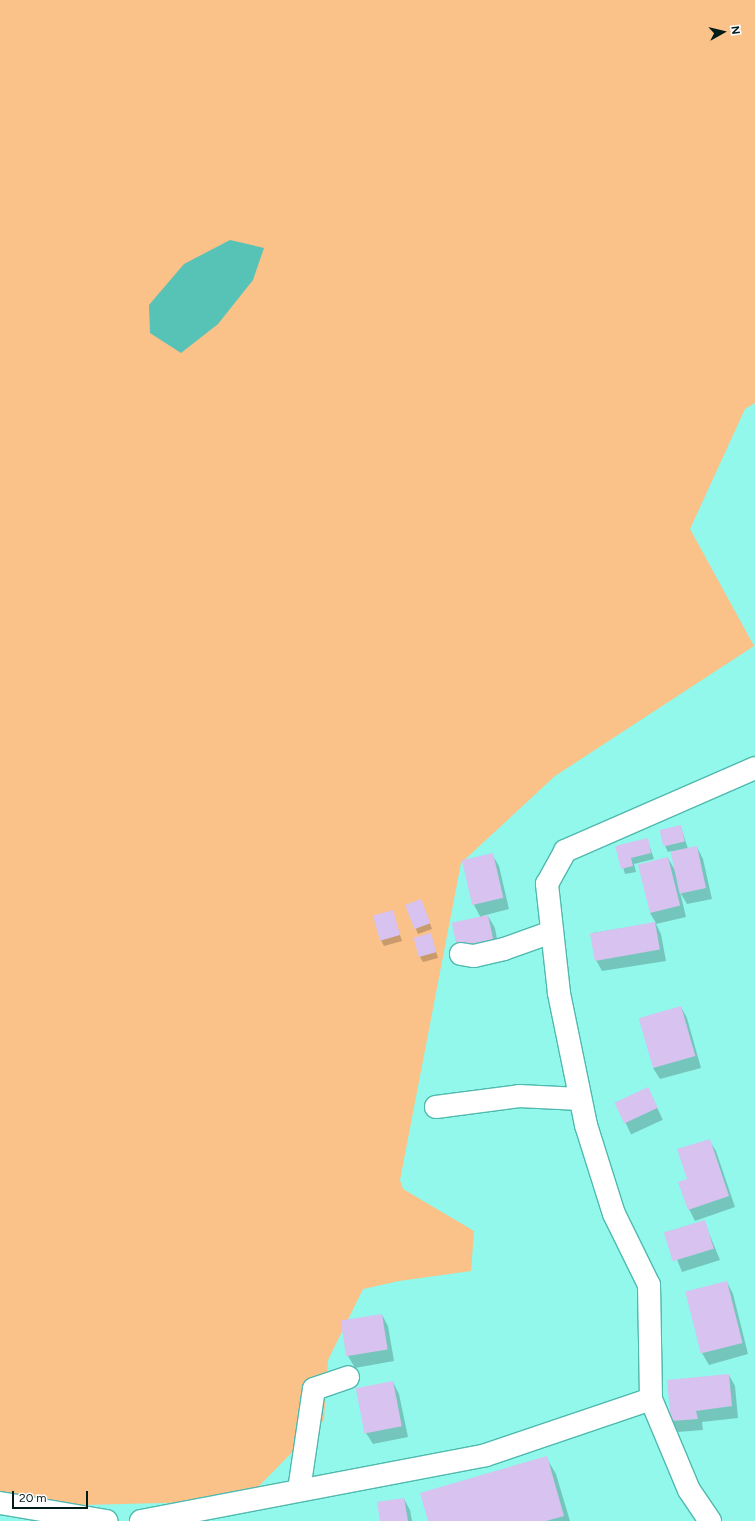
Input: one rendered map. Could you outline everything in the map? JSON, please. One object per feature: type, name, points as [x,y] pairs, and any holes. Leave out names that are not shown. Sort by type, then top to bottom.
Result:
[{"type":"street","points":[[710,1521],[689,1490],[650,1399],[649,1285],[614,1214],[586,1125],[558,993],[547,884],[565,851],[755,768]]},
{"type":"street","points":[[461,954],[474,956],[504,949],[552,932]]},
{"type":"street","points":[[436,1106],[519,1096],[580,1098]]},
{"type":"street","points":[[300,1490],[314,1389],[348,1377]]},
{"type":"street","points":[[141,1521],[486,1455],[650,1399]]},
{"type":"street","points":[[0,1503],[106,1521]]},
{"type":"shaded area","points":[[0,0],[755,0],[755,403],[745,409],[690,529],[754,646],[555,776],[461,863],[400,1180],[403,1189],[474,1231],[471,1271],[399,1281],[363,1289],[328,1360],[324,1420],[244,1501],[0,1507]]},
{"type":"water","points":[[230,240],[264,248],[253,280],[218,324],[181,353],[150,333],[149,305],[184,264]]},
{"type":"building","points":[[681,825],[685,842],[663,847],[660,830]]},
{"type":"building","points":[[648,838],[651,853],[631,858],[633,866],[621,869],[615,846]]},
{"type":"building","points":[[697,846],[706,888],[680,894],[671,852]]},
{"type":"building","points":[[493,853],[503,898],[472,905],[462,860]]},
{"type":"building","points":[[668,857],[680,906],[650,913],[638,864]]},
{"type":"building","points":[[421,899],[430,923],[414,929],[405,905]]},
{"type":"building","points":[[393,910],[400,935],[380,941],[373,916]]},
{"type":"building","points":[[488,915],[493,939],[457,947],[452,923]]},
{"type":"building","points":[[655,922],[660,950],[595,961],[590,933]]},
{"type":"building","points":[[431,933],[436,952],[419,957],[414,938]]},
{"type":"building","points":[[681,1006],[695,1056],[653,1068],[639,1018]]},
{"type":"building","points":[[648,1087],[658,1108],[624,1123],[614,1103]]},
{"type":"building","points":[[710,1139],[729,1196],[688,1210],[678,1182],[687,1179],[677,1149]]},
{"type":"building","points":[[705,1220],[714,1249],[673,1261],[664,1233]]},
{"type":"building","points":[[727,1281],[742,1343],[701,1354],[685,1291]]},
{"type":"building","points":[[382,1314],[388,1350],[346,1356],[341,1321]]},
{"type":"building","points":[[729,1374],[732,1406],[696,1411],[698,1419],[671,1421],[667,1380]]},
{"type":"building","points":[[393,1381],[402,1426],[364,1433],[356,1388]]},
{"type":"building","points":[[547,1456],[564,1516],[546,1521],[428,1521],[420,1493]]},
{"type":"building","points":[[404,1498],[408,1521],[380,1521],[377,1502]]}]
